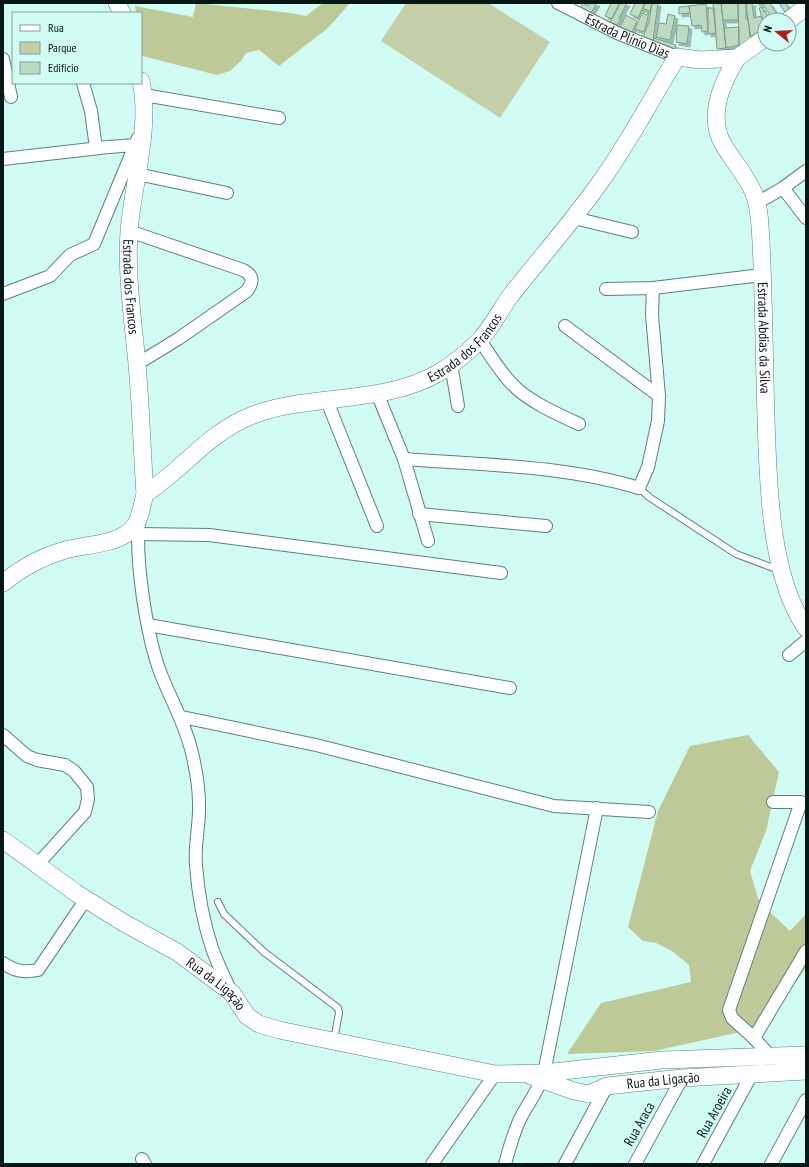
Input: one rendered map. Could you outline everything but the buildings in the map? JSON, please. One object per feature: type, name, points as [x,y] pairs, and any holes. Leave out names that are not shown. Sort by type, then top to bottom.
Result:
[{"type":"street","points":[[117,3],[122,12]]},
{"type":"street","name":"Estrada Plínio Dias","points":[[558,3],[617,33],[677,57],[700,60],[737,58]]},
{"type":"street","points":[[797,14],[806,7]]},
{"type":"street","points":[[737,58],[757,44]]},
{"type":"street","name":"Estrada dos Francos","points":[[145,494],[164,480],[209,439],[232,425],[254,415],[278,408],[377,393],[424,380],[440,372],[451,364],[480,340],[510,297],[574,218],[602,179],[677,57]]},
{"type":"street","name":"Estrada Abdias da Silva","points":[[737,58],[723,82],[716,116],[717,127],[721,141],[749,184],[757,203],[762,275],[769,488],[773,524],[782,571],[791,600],[806,628]]},
{"type":"street","points":[[3,60],[11,97]]},
{"type":"street","points":[[83,84],[91,111],[96,148],[100,148]]},
{"type":"street","points":[[142,88],[279,118]]},
{"type":"street","name":"Estrada dos Francos","points":[[4,580],[17,571],[61,551],[115,539],[127,534],[138,526],[145,494],[137,364],[129,296],[129,231],[142,127],[142,88]]},
{"type":"street","points":[[3,294],[50,276],[70,255],[94,244],[142,127]]},
{"type":"street","points":[[3,159],[135,145]]},
{"type":"street","points":[[757,203],[783,188],[806,171]]},
{"type":"street","points":[[136,174],[227,193]]},
{"type":"street","points":[[783,188],[806,218]]},
{"type":"street","points":[[574,218],[632,232]]},
{"type":"street","points":[[129,231],[243,270],[249,273],[252,279],[251,285],[247,291],[178,339],[137,364]]},
{"type":"street","points":[[606,289],[653,288],[762,275]]},
{"type":"street","points":[[404,459],[556,472],[604,478],[639,488],[653,450],[658,421],[659,396],[652,315],[653,288]]},
{"type":"street","points":[[565,326],[659,396]]},
{"type":"street","points":[[480,340],[501,371],[514,386],[556,414],[579,424]]},
{"type":"street","points":[[451,364],[458,406]]},
{"type":"street","points":[[377,393],[404,459],[428,541]]},
{"type":"street","points":[[327,401],[376,526]]},
{"type":"street","points":[[419,514],[546,526]]},
{"type":"street","points":[[232,993],[212,948],[201,906],[196,863],[200,804],[198,789],[192,753],[182,717],[175,706],[159,669],[148,624],[138,526],[501,573]]},
{"type":"street","points":[[148,624],[510,688]]},
{"type":"street","points":[[789,655],[806,641]]},
{"type":"street","points":[[182,717],[316,745],[554,806],[649,812]]},
{"type":"street","points":[[3,735],[27,756],[37,760],[65,765],[74,771],[87,787],[88,799],[85,812],[37,865]]},
{"type":"street","points":[[770,1056],[754,1038],[732,1018],[729,1010],[803,802],[773,802]]},
{"type":"street","points":[[505,1164],[512,1139],[520,1119],[543,1077],[597,808]]},
{"type":"street","name":"Rua da Ligação","points":[[3,840],[86,898],[124,922],[177,952],[232,993],[247,1016],[259,1024],[279,1030],[495,1074],[525,1074],[543,1077],[582,1094],[589,1094],[607,1086],[682,1078],[806,1071]]},
{"type":"street","points":[[3,963],[14,970],[26,972],[38,970],[86,898]]},
{"type":"street","points":[[754,1038],[806,950]]},
{"type":"street","name":"Rua da Ligação","points":[[543,1077],[662,1060],[806,1055]]},
{"type":"street","points":[[432,1164],[495,1074]]},
{"type":"street","name":"Rua Aroeira","points":[[703,1164],[752,1074]]},
{"type":"street","name":"Rua Araca","points":[[634,1164],[682,1078]]},
{"type":"street","points":[[566,1164],[607,1086]]},
{"type":"street","points":[[771,1164],[806,1100]]},
{"type":"lane","points":[[639,488],[736,554],[782,571]]},
{"type":"lane","points":[[218,902],[224,914],[264,952],[338,1008],[339,1013],[333,1041]]},
{"type":"green space","points":[[196,3],[291,13],[306,16],[323,3],[350,3],[328,28],[279,66],[259,50],[246,53],[241,61],[230,71],[217,75],[142,56],[142,12],[136,12],[135,6],[193,17]]},
{"type":"green space","points":[[406,3],[488,3],[550,42],[500,118],[381,41]]},
{"type":"green space","points":[[748,735],[779,772],[766,831],[750,871],[758,898],[790,931],[806,914],[806,968],[763,1027],[654,1051],[567,1054],[601,1003],[691,982],[689,965],[672,951],[656,943],[643,941],[628,927],[658,811],[690,746]]}]
